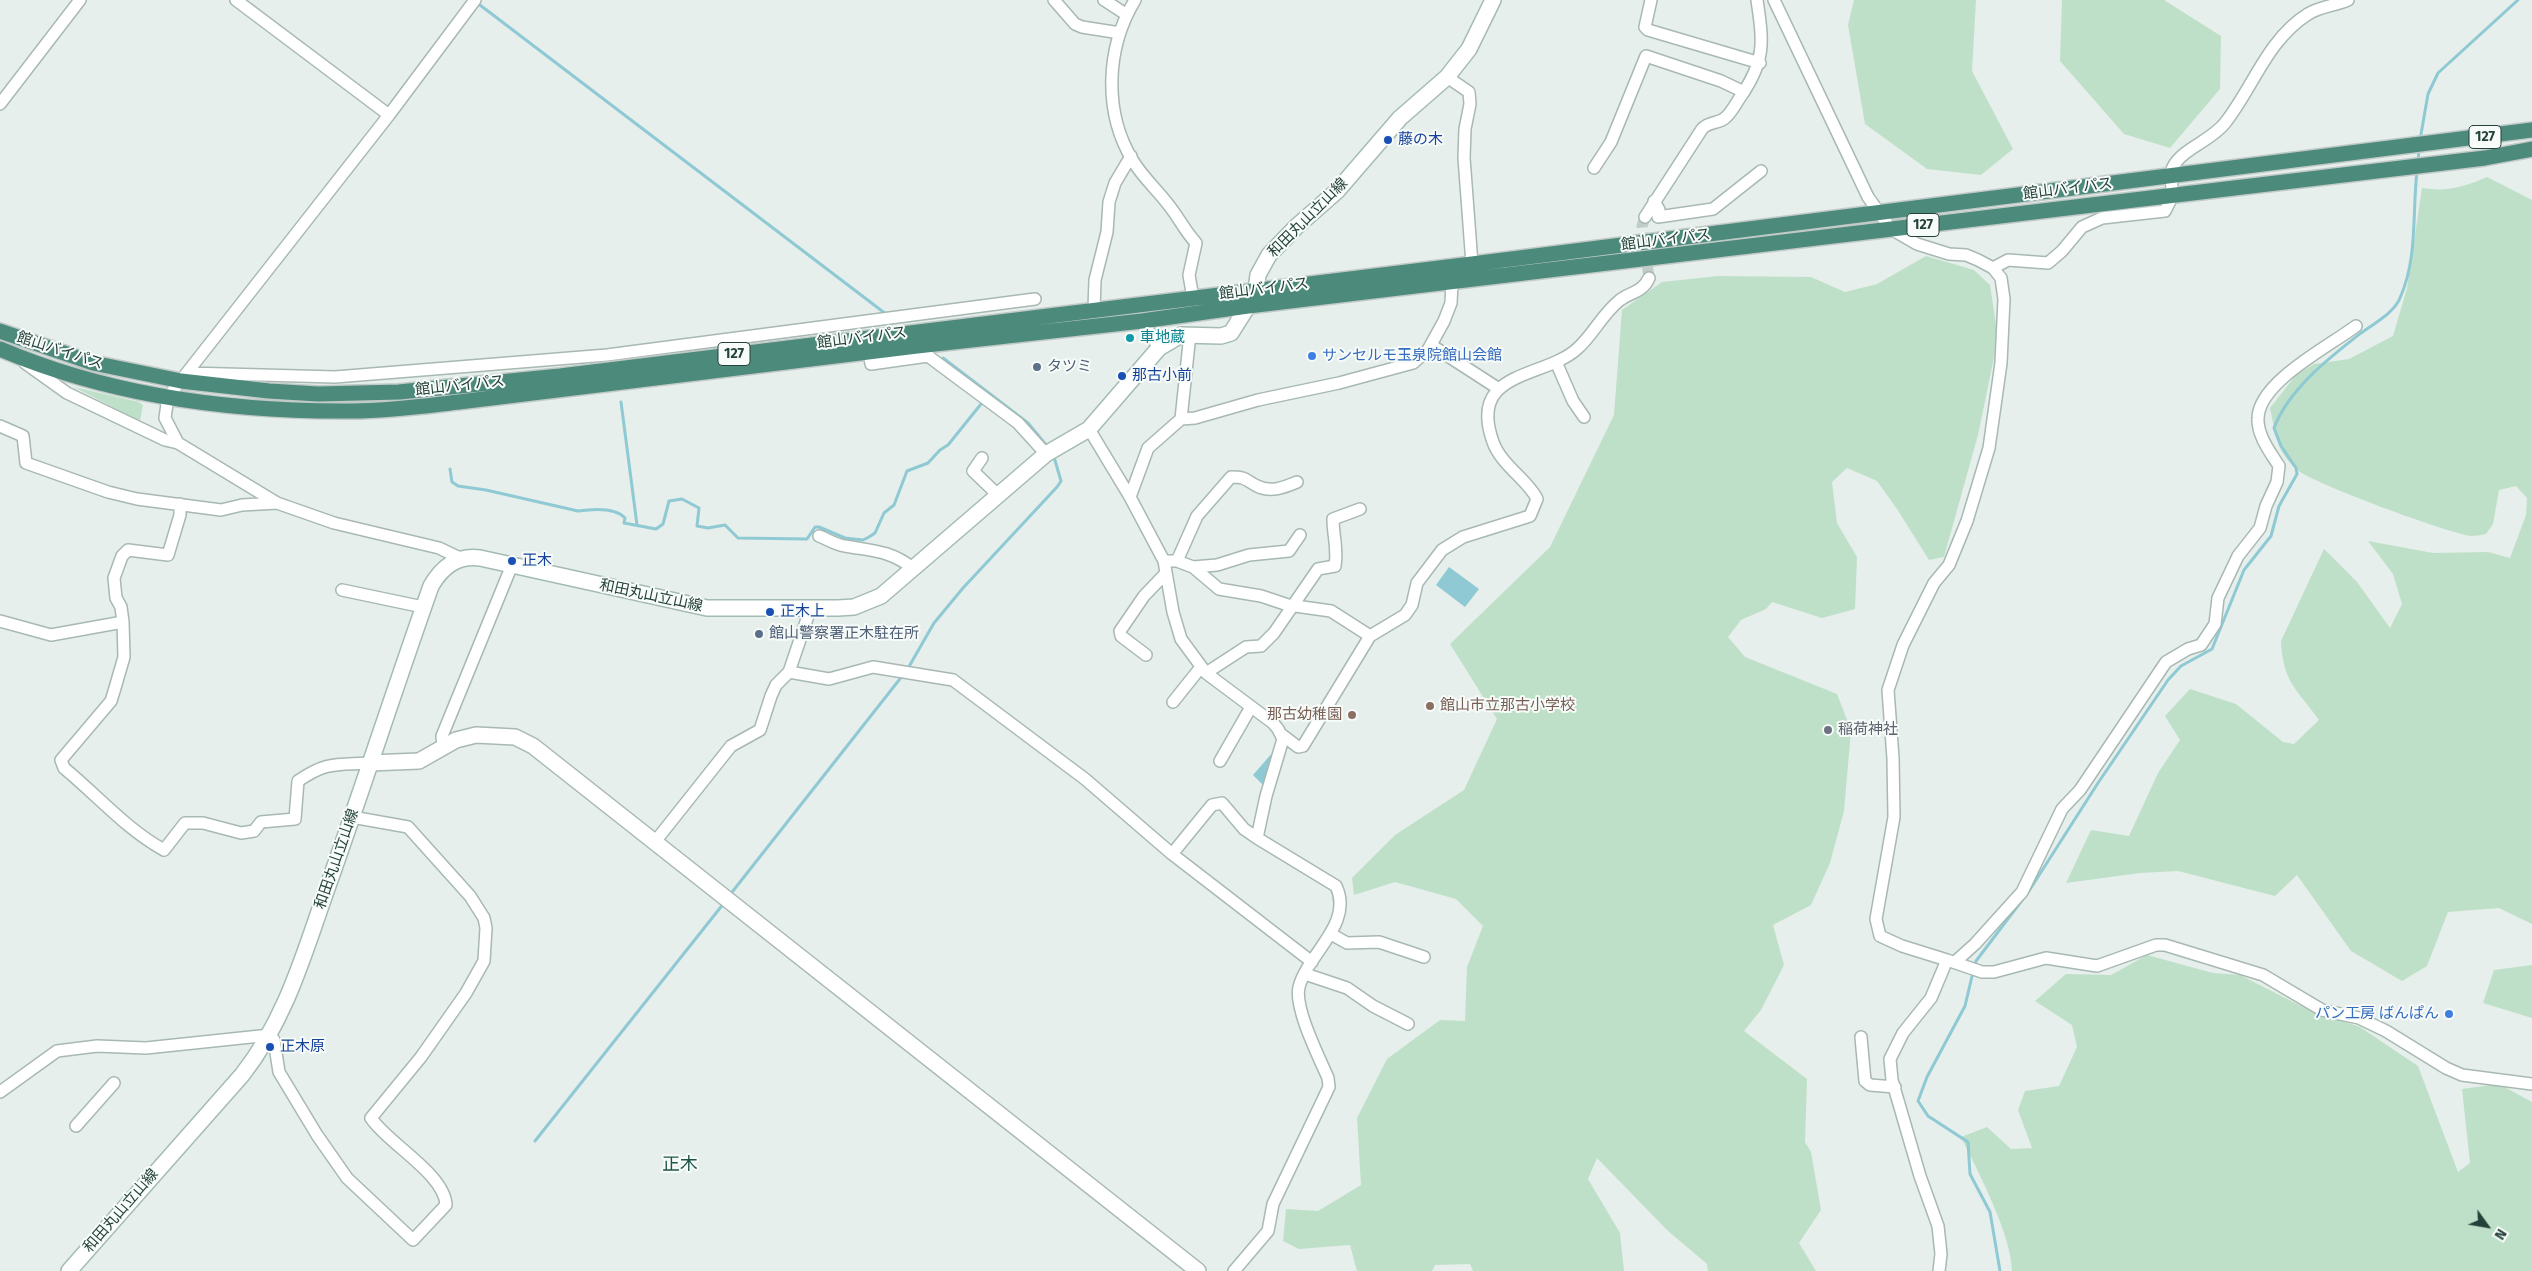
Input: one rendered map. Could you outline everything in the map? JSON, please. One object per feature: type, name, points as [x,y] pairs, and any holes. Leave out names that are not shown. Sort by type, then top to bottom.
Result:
[{"type":"highway","name":"館山バイパス","points":[[0,331],[93,363],[184,377],[222,388],[318,394],[426,390],[560,376],[1879,214],[2437,144],[2532,130]]},
{"type":"highway","name":"館山バイパス","points":[[0,349],[16,356],[92,380],[168,397],[273,408],[354,411],[460,402],[1142,321],[1248,306],[1452,283],[2437,163],[2532,149]]},
{"type":"main road","name":"和田丸山立山線","points":[[69,1271],[242,1075],[270,1035],[296,979],[423,607],[436,576],[460,558],[480,558],[707,608],[854,607],[868,603],[891,589],[1046,454],[1089,429],[1159,348],[1181,335],[1221,336],[1231,333],[1256,290],[1258,275],[1269,255],[1296,227],[1336,191],[1400,118],[1447,77],[1469,49],[1489,1]]},
{"type":"main road","points":[[370,763],[419,761],[456,740],[476,735],[515,738],[544,754],[1198,1271]]},
{"type":"street","points":[[0,104],[80,0]]},
{"type":"street","points":[[236,0],[389,115]]},
{"type":"street","points":[[1054,0],[1075,24],[1082,27],[1120,32]]},
{"type":"street","points":[[1104,0],[1126,14]]},
{"type":"street","points":[[1135,0],[1126,14],[1120,32],[1111,77],[1112,99],[1119,135],[1131,156],[1196,243],[1189,275],[1193,298]]},
{"type":"street","points":[[1652,0],[1644,22],[1644,27],[1648,30],[1760,62]]},
{"type":"street","points":[[1645,217],[1702,129],[1709,123],[1716,123],[1728,116],[1744,92],[1760,62],[1763,40],[1757,0]]},
{"type":"street","points":[[1774,0],[1868,197],[1891,229],[1916,244],[1949,254],[1966,255],[1993,268],[2002,278],[2004,299],[2001,363],[1989,448],[1967,521],[1949,565],[1934,583],[1903,645],[1888,690],[1893,758],[1894,817],[1876,919],[1880,936],[1982,972],[1994,972],[2046,958],[2084,966],[2097,966],[2156,944],[2165,945],[2263,975],[2322,1010],[2358,1018],[2386,1032],[2446,1068],[2462,1075],[2532,1084]]},
{"type":"street","points":[[1993,268],[2008,260],[2048,263],[2062,251],[2082,227],[2102,218],[2165,211],[2172,194],[2171,176],[2174,164],[2184,154],[2212,137],[2225,123],[2272,47],[2309,14],[2326,6],[2348,0]]},
{"type":"street","points":[[178,443],[165,418],[168,397],[389,115],[474,2]]},
{"type":"street","points":[[1594,168],[1611,142],[1643,59],[1646,56],[1712,78],[1744,92]]},
{"type":"street","points":[[1447,77],[1469,92],[1470,104],[1465,129],[1464,158],[1472,264]]},
{"type":"street","points":[[1094,309],[1095,280],[1107,232],[1109,202],[1114,182],[1131,156]]},
{"type":"street","points":[[1654,202],[1659,210],[1658,218],[1713,209],[1761,170]]},
{"type":"street","points":[[1089,429],[1130,497],[1165,567],[1173,612],[1181,639],[1204,670],[1272,723],[1281,734],[1298,747],[1303,746],[1370,636],[1405,615],[1412,605],[1417,583],[1442,550],[1462,537],[1530,516],[1534,510],[1537,499],[1535,494],[1516,475],[1494,444],[1489,427],[1489,412],[1493,397],[1512,378],[1564,359],[1579,348],[1620,300],[1646,286],[1650,278]]},
{"type":"street","points":[[1130,497],[1148,448],[1181,419],[1195,418],[1258,400],[1339,383],[1413,363],[1431,345],[1451,303],[1452,283]]},
{"type":"street","points":[[184,377],[335,377],[607,355],[1035,299]]},
{"type":"street","points":[[1142,321],[1159,348]]},
{"type":"street","points":[[1939,1271],[1941,1254],[1938,1226],[1920,1176],[1895,1087],[1890,1059],[1896,1044],[1931,998],[1951,961],[1975,944],[2022,892],[2062,809],[2080,790],[2166,662],[2188,649],[2201,645],[2214,624],[2218,598],[2238,556],[2260,528],[2266,506],[2277,482],[2280,466],[2268,449],[2260,430],[2258,419],[2264,398],[2287,372],[2356,326]]},
{"type":"street","points":[[1181,419],[1190,334]]},
{"type":"street","points":[[1431,345],[1499,389]]},
{"type":"street","points":[[869,352],[870,364],[928,356],[1018,423],[1046,454]]},
{"type":"street","points":[[16,356],[67,393],[165,440],[178,443],[277,503],[334,523],[439,548],[460,558]]},
{"type":"street","points":[[1556,362],[1573,401],[1584,417]]},
{"type":"street","points":[[0,426],[23,436],[26,463],[108,492],[137,499],[221,510],[242,505],[277,503]]},
{"type":"street","points":[[982,458],[973,471],[999,496]]},
{"type":"street","points":[[1146,655],[1121,636],[1120,630],[1165,567],[1177,561],[1197,516],[1231,477],[1246,477],[1258,487],[1279,489],[1298,482]]},
{"type":"street","points":[[180,504],[180,515],[168,555],[128,550],[122,556],[114,578],[116,598],[121,607],[123,622],[124,657],[111,701],[61,760],[64,768],[128,826],[164,850],[185,823],[203,823],[241,833],[254,831],[261,822],[295,819],[298,781],[316,768],[331,764],[370,763]]},
{"type":"street","points":[[1172,702],[1204,670],[1246,647],[1261,646],[1274,633],[1318,569],[1335,566],[1338,550],[1333,531],[1333,519],[1360,509]]},
{"type":"street","points":[[1193,567],[1217,566],[1249,555],[1289,551],[1300,535]]},
{"type":"street","points":[[819,536],[842,546],[867,548],[893,554],[914,569]]},
{"type":"street","points":[[1177,561],[1193,567],[1219,589],[1261,596],[1292,605],[1331,611],[1370,636]]},
{"type":"street","points":[[443,747],[442,736],[512,565]]},
{"type":"street","points":[[342,590],[423,607]]},
{"type":"street","points":[[654,842],[731,746],[760,730],[771,696],[788,672],[811,607]]},
{"type":"street","points":[[0,620],[51,635],[123,622]]},
{"type":"street","points":[[788,672],[829,679],[873,667],[952,680],[1085,780],[1172,854],[1312,962]]},
{"type":"street","points":[[1220,761],[1251,707]]},
{"type":"street","points":[[1257,838],[1266,796],[1283,739],[1281,734]]},
{"type":"street","points":[[1172,854],[1212,805],[1222,803],[1244,829],[1336,886],[1341,896],[1339,913],[1331,934],[1312,962],[1298,988],[1304,1021],[1328,1078],[1329,1087],[1273,1204],[1268,1231],[1234,1271]]},
{"type":"street","points":[[0,1092],[57,1051],[97,1046],[146,1048],[270,1035],[274,1040],[279,1072],[347,1178],[413,1240],[446,1205],[446,1196],[412,1156],[378,1129],[371,1118],[421,1057],[466,992],[484,960],[486,928],[484,918],[470,896],[408,827],[352,816]]},
{"type":"street","points":[[1331,934],[1347,943],[1379,942],[1424,957]]},
{"type":"street","points":[[1305,974],[1346,988],[1373,1006],[1408,1024]]},
{"type":"street","points":[[1861,1037],[1865,1081],[1870,1085],[1895,1087]]},
{"type":"street","points":[[76,1126],[114,1083]]},
{"type":"green space","points":[[1854,0],[1976,0],[1972,71],[2013,149],[1981,175],[1927,169],[1865,124],[1848,25]]},
{"type":"green space","points":[[2062,0],[2164,0],[2221,36],[2220,89],[2170,148],[2124,134],[2060,61]]},
{"type":"green space","points":[[2487,177],[2532,200],[2532,924],[2499,908],[2448,912],[2427,966],[2402,981],[2351,951],[2297,875],[2275,896],[2178,871],[2140,873],[2066,883],[2091,830],[2129,836],[2158,773],[2180,740],[2165,716],[2190,689],[2236,704],[2283,742],[2294,744],[2319,720],[2292,685],[2282,655],[2281,641],[2324,549],[2357,582],[2390,628],[2402,604],[2393,574],[2368,541],[2433,553],[2488,552],[2510,558],[2526,515],[2527,498],[2516,486],[2499,490],[2493,524],[2486,534],[2471,536],[2457,533],[2352,496],[2307,476],[2296,469],[2284,455],[2277,441],[2270,408],[2296,375],[2314,364],[2349,359],[2393,336],[2407,288],[2422,188],[2455,188]]},
{"type":"green space","points":[[1926,256],[1974,270],[1990,285],[1998,338],[1978,435],[1944,557],[1929,560],[1877,481],[1847,468],[1832,482],[1837,523],[1857,557],[1855,609],[1822,618],[1772,602],[1766,609],[1741,620],[1728,637],[1745,657],[1837,694],[1851,730],[1844,811],[1830,863],[1811,905],[1773,925],[1784,965],[1761,1010],[1744,1031],[1807,1079],[1805,1142],[1811,1152],[1821,1210],[1799,1243],[1816,1271],[1708,1271],[1707,1264],[1668,1231],[1597,1158],[1588,1179],[1620,1233],[1624,1271],[1473,1271],[1470,1264],[1435,1265],[1432,1271],[1357,1271],[1350,1245],[1299,1249],[1283,1241],[1286,1209],[1318,1211],[1361,1185],[1357,1118],[1387,1059],[1440,1020],[1465,1021],[1467,967],[1483,926],[1456,899],[1395,882],[1354,895],[1352,878],[1395,835],[1464,790],[1497,719],[1450,644],[1550,547],[1614,415],[1622,310],[1662,282],[1718,276],[1811,277],[1845,292],[1877,284]]},
{"type":"green space","points":[[74,387],[139,402],[143,405],[140,421]]},
{"type":"green space","points":[[2147,955],[2213,973],[2240,975],[2303,1007],[2360,1027],[2418,1066],[2458,1172],[2470,1163],[2462,1089],[2499,1084],[2532,1102],[2532,1271],[2012,1271],[2006,1239],[2000,1221],[1961,1137],[1987,1127],[2011,1149],[2032,1148],[2018,1110],[2025,1091],[2059,1086],[2077,1047],[2072,1025],[2035,1001],[2066,974],[2111,975]]},
{"type":"green space","points":[[2532,965],[2532,1018],[2483,1003],[2494,970]]},
{"type":"water","points":[[1449,567],[1479,589],[1465,607],[1436,585]]},
{"type":"water","points":[[1273,752],[1263,785],[1253,775]]},
{"type":"waterway","points":[[2420,140],[2428,94],[2438,73],[2518,0]]},
{"type":"waterway","points":[[476,2],[886,314]]},
{"type":"waterway","points":[[2418,162],[2419,149]]},
{"type":"waterway","points":[[2027,894],[2098,783],[2168,680],[2181,666],[2212,649],[2244,570],[2271,536],[2279,506],[2297,474],[2296,468],[2281,446],[2274,428],[2281,414],[2289,400],[2311,375],[2393,309],[2400,298],[2410,267],[2417,171]]},
{"type":"waterway","points":[[943,358],[1028,423],[1047,446]]},
{"type":"waterway","points":[[621,402],[637,525]]},
{"type":"waterway","points":[[450,469],[452,482],[458,486],[486,490],[578,511],[609,510],[621,514],[625,518],[624,523],[656,529],[663,524],[669,501],[682,499],[699,508],[697,526],[708,528],[725,525],[738,538],[807,539],[815,527],[819,527],[845,538],[863,540],[875,533],[884,513],[894,505],[907,471],[928,463],[940,450],[948,445],[981,404]]},
{"type":"waterway","points":[[907,670],[934,623],[963,588],[1057,487],[1061,481],[1054,457]]},
{"type":"waterway","points":[[729,896],[903,675]]},
{"type":"waterway","points":[[1975,966],[1976,961],[2023,899]]},
{"type":"waterway","points":[[535,1141],[724,903]]},
{"type":"waterway","points":[[1973,972],[1965,1006],[1927,1077],[1918,1101],[1928,1116],[1968,1142],[1970,1174],[1990,1212],[2000,1271]]},
{"type":"tunnel","points":[[1645,217],[1642,226],[1649,278]]},
{"type":"place","name":"藤の木","points":[[1388,140]]},
{"type":"place","name":"車地蔵","points":[[1130,338]]},
{"type":"place","name":"サンセルモ玉泉院館山会館","points":[[1312,356]]},
{"type":"place","name":"タツミ","points":[[1037,367]]},
{"type":"place","name":"那古小前","points":[[1122,376]]},
{"type":"place","name":"正木","points":[[512,561]]},
{"type":"place","name":"正木上","points":[[770,612]]},
{"type":"place","name":"館山警察署正木駐在所","points":[[759,634]]},
{"type":"place","name":"館山市立那古小学校","points":[[1430,706]]},
{"type":"place","name":"那古幼稚園","points":[[1352,715]]},
{"type":"place","name":"稲荷神社","points":[[1828,730]]},
{"type":"place","name":"パン工房 ばんぱん","points":[[2449,1014]]},
{"type":"place","name":"正木原","points":[[270,1047]]},
{"type":"district","name":"正木","points":[[680,1165]]}]
